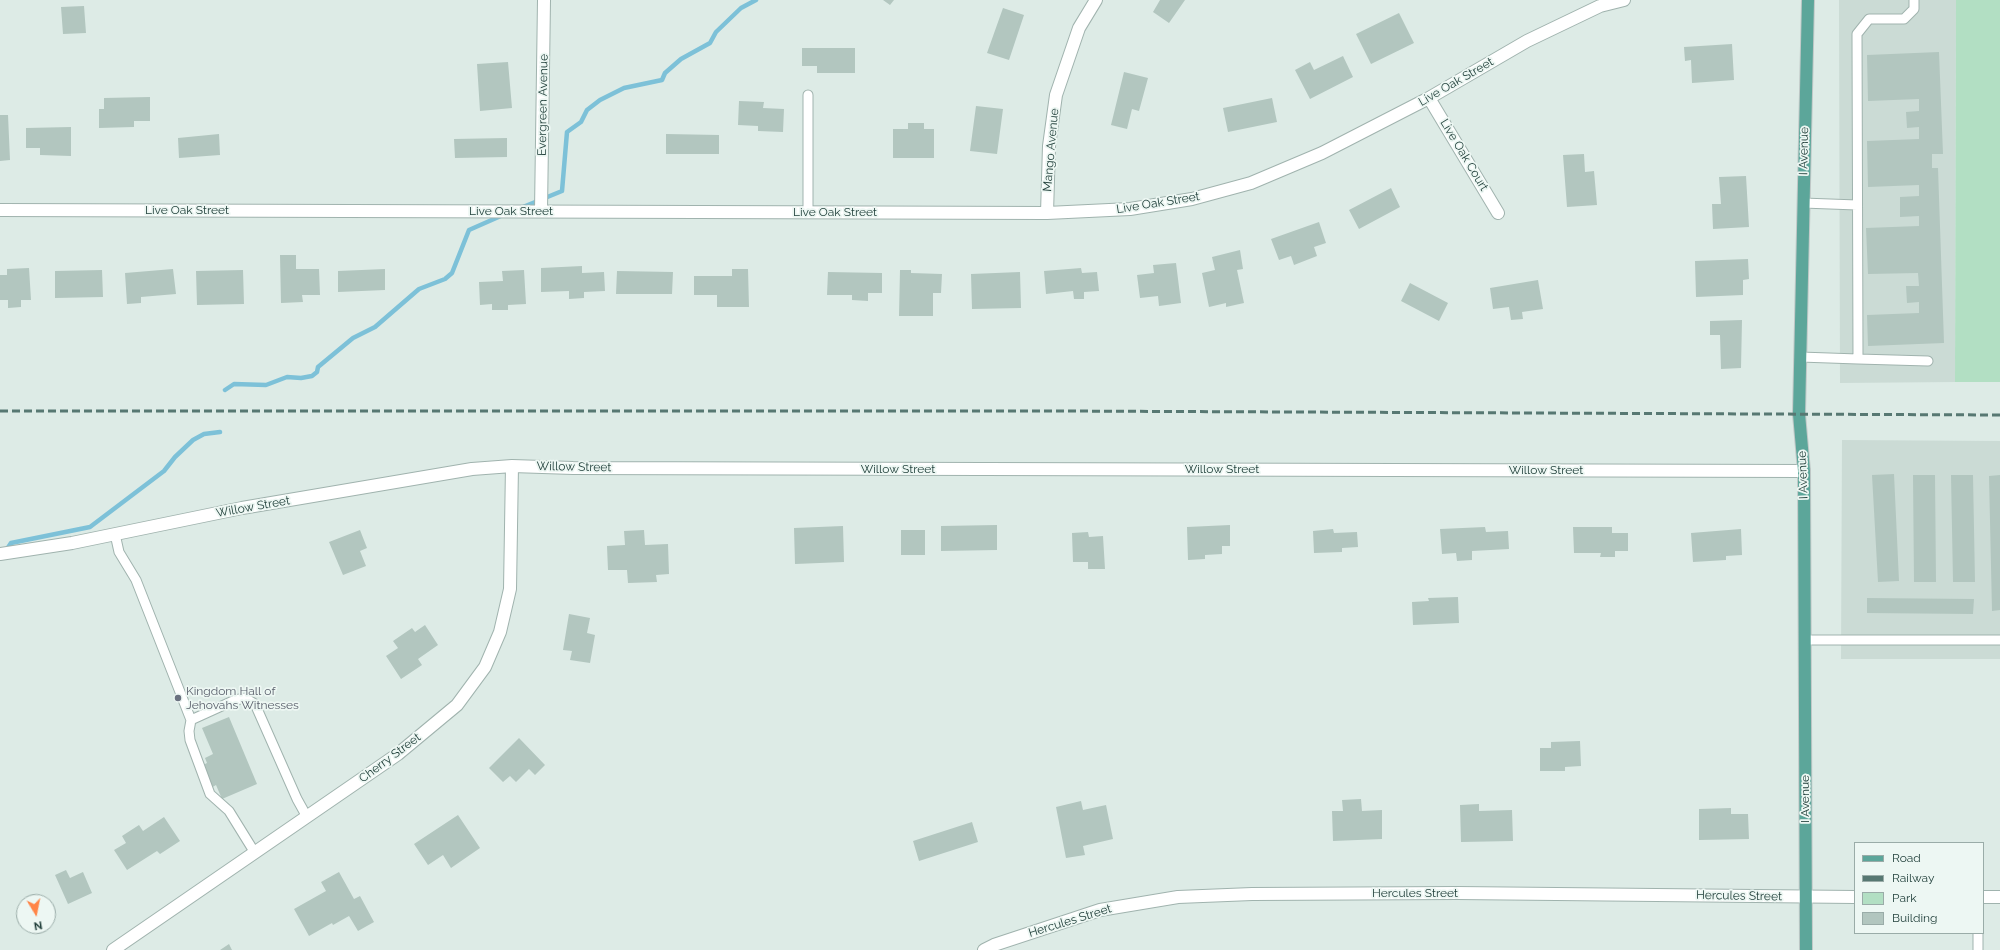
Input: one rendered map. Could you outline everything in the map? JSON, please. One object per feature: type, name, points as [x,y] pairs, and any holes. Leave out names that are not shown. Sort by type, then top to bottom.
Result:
[{"type":"main road","name":"I Avenue","points":[[1806,950],[1804,471],[1799,414],[1808,0]]},
{"type":"street","name":"Evergreen Avenue","points":[[541,210],[544,0]]},
{"type":"street","name":"Mango Avenue","points":[[1047,213],[1049,146],[1056,95],[1079,28],[1096,0]]},
{"type":"street","name":"Live Oak Street","points":[[0,210],[541,210],[1047,213],[1130,209],[1192,199],[1251,183],[1322,153],[1429,98],[1527,41],[1600,6],[1624,0]]},
{"type":"street","name":"Live Oak Court","points":[[1429,98],[1498,213]]},
{"type":"street","name":"Willow Street","points":[[0,554],[115,534],[242,508],[472,469],[512,466],[589,468],[1804,471]]},
{"type":"street","name":"Cherry Street","points":[[113,950],[398,754],[457,705],[485,667],[500,632],[510,589],[512,466]]},
{"type":"street","name":"Hercules Street","points":[[984,950],[1100,910],[1178,897],[1252,894],[1457,893],[1854,897]]},
{"type":"street","points":[[1984,897],[2000,897]]},
{"type":"lane","points":[[1858,358],[1857,34],[1869,19],[1904,19],[1914,9],[1914,0]]},
{"type":"lane","points":[[808,95],[808,212]]},
{"type":"lane","points":[[1803,203],[1857,205]]},
{"type":"lane","points":[[1800,357],[1928,361]]},
{"type":"lane","points":[[115,534],[119,552],[136,580],[191,720],[189,730],[190,740],[210,794],[229,811],[255,853]]},
{"type":"lane","points":[[1805,640],[2000,640]]},
{"type":"lane","points":[[191,720],[235,700],[245,698],[255,704],[297,800],[307,817]]},
{"type":"lane","points":[[1978,934],[1978,950]]},
{"type":"shaded area","points":[[1839,0],[1956,0],[1955,382],[1840,383]]},
{"type":"shaded area","points":[[1842,440],[2000,441],[2000,659],[1841,659]]},
{"type":"green space","points":[[1956,0],[2000,0],[2000,382],[1955,382]]},
{"type":"building","points":[[883,0],[894,0],[890,5]]},
{"type":"building","points":[[1160,0],[1185,0],[1169,23],[1153,12]]},
{"type":"building","points":[[84,6],[86,33],[63,34],[61,7]]},
{"type":"building","points":[[1003,8],[1024,15],[1009,60],[987,53]]},
{"type":"building","points":[[1399,13],[1414,43],[1371,64],[1356,34]]},
{"type":"building","points":[[1732,44],[1734,80],[1692,83],[1691,60],[1685,61],[1684,47]]},
{"type":"building","points":[[802,48],[855,48],[855,73],[817,73],[817,66],[802,66]]},
{"type":"building","points":[[1939,52],[1943,154],[1932,154],[1932,168],[1938,168],[1944,343],[1868,346],[1867,315],[1919,313],[1919,302],[1907,303],[1906,286],[1919,286],[1918,273],[1868,274],[1866,228],[1919,226],[1919,216],[1900,217],[1900,197],[1919,196],[1919,185],[1868,187],[1867,141],[1919,139],[1919,127],[1907,128],[1906,112],[1919,111],[1919,99],[1868,101],[1867,55]]},
{"type":"building","points":[[1343,56],[1353,77],[1310,99],[1295,70],[1310,62],[1314,70]]},
{"type":"building","points":[[508,62],[512,108],[480,111],[477,64]]},
{"type":"building","points":[[1124,72],[1148,78],[1139,111],[1132,109],[1127,129],[1111,125]]},
{"type":"building","points":[[150,97],[150,121],[134,121],[134,127],[99,128],[99,109],[104,109],[104,98]]},
{"type":"building","points":[[1272,98],[1277,122],[1228,132],[1223,108]]},
{"type":"building","points":[[739,101],[764,102],[763,108],[784,109],[783,132],[758,131],[758,126],[738,125]]},
{"type":"building","points":[[976,106],[1003,109],[997,154],[970,151]]},
{"type":"building","points":[[0,115],[8,115],[10,160],[0,161]]},
{"type":"building","points":[[908,123],[924,123],[924,129],[934,129],[934,158],[893,158],[893,129],[908,129]]},
{"type":"building","points":[[71,127],[71,156],[40,155],[40,148],[26,148],[26,128]]},
{"type":"building","points":[[219,134],[220,155],[179,158],[178,138]]},
{"type":"building","points":[[666,134],[719,135],[719,154],[666,154]]},
{"type":"building","points":[[507,138],[507,157],[455,158],[454,139]]},
{"type":"building","points":[[1584,154],[1585,172],[1594,171],[1597,205],[1567,207],[1563,155]]},
{"type":"building","points":[[1746,176],[1749,227],[1713,229],[1712,204],[1721,204],[1719,177]]},
{"type":"building","points":[[1391,188],[1400,207],[1359,229],[1349,210]]},
{"type":"building","points":[[1319,222],[1326,243],[1314,247],[1317,256],[1294,265],[1291,256],[1279,260],[1271,239]]},
{"type":"building","points":[[1240,250],[1243,269],[1237,270],[1244,303],[1226,307],[1226,303],[1209,307],[1202,273],[1215,270],[1212,257]]},
{"type":"building","points":[[280,255],[296,255],[296,269],[319,269],[320,295],[302,295],[303,302],[281,303]]},
{"type":"building","points":[[1748,259],[1749,279],[1743,280],[1743,295],[1696,297],[1695,261]]},
{"type":"building","points":[[1176,263],[1181,303],[1159,306],[1158,296],[1140,298],[1137,275],[1154,273],[1153,265]]},
{"type":"building","points":[[582,266],[582,273],[604,272],[605,291],[584,292],[584,298],[569,299],[569,291],[541,292],[541,268]]},
{"type":"building","points":[[29,268],[31,300],[21,300],[21,307],[8,308],[8,300],[0,300],[0,275],[7,275],[7,269]]},
{"type":"building","points":[[1081,268],[1082,273],[1097,272],[1099,291],[1084,292],[1084,299],[1074,299],[1073,291],[1046,294],[1044,271]]},
{"type":"building","points":[[173,269],[176,294],[141,297],[141,303],[127,304],[125,273]]},
{"type":"building","points":[[385,269],[385,290],[338,292],[338,271]]},
{"type":"building","points":[[732,269],[748,269],[749,307],[717,307],[717,295],[694,295],[694,276],[732,276]]},
{"type":"building","points":[[102,270],[103,297],[55,298],[55,271]]},
{"type":"building","points":[[243,270],[244,304],[197,305],[196,271]]},
{"type":"building","points":[[524,270],[526,304],[508,305],[508,310],[492,310],[492,304],[480,305],[479,282],[503,281],[502,271]]},
{"type":"building","points":[[900,270],[911,270],[911,273],[942,274],[941,293],[933,293],[933,316],[899,316]]},
{"type":"building","points":[[617,271],[673,272],[672,294],[616,294]]},
{"type":"building","points":[[828,272],[882,273],[882,293],[868,293],[868,301],[852,300],[852,295],[827,295]]},
{"type":"building","points":[[1020,272],[1021,308],[972,309],[971,274]]},
{"type":"building","points":[[1538,280],[1543,309],[1522,312],[1523,319],[1511,320],[1509,307],[1493,309],[1490,288]]},
{"type":"building","points":[[1410,283],[1448,303],[1439,321],[1401,301]]},
{"type":"building","points":[[1742,320],[1741,368],[1721,369],[1720,335],[1710,335],[1710,321]]},
{"type":"building","points":[[1894,474],[1899,581],[1878,582],[1872,475]]},
{"type":"building","points":[[1913,475],[1935,475],[1936,582],[1914,582]]},
{"type":"building","points":[[1951,475],[1973,475],[1975,582],[1953,582]]},
{"type":"building","points":[[2000,475],[2000,610],[1992,611],[1989,476]]},
{"type":"building","points":[[997,525],[997,550],[941,551],[941,526]]},
{"type":"building","points":[[1230,525],[1230,546],[1222,546],[1222,554],[1205,555],[1205,559],[1188,560],[1187,527]]},
{"type":"building","points":[[843,526],[844,562],[795,564],[794,528]]},
{"type":"building","points":[[1485,527],[1486,532],[1508,531],[1509,549],[1472,551],[1472,560],[1457,561],[1456,553],[1442,554],[1440,529]]},
{"type":"building","points":[[1573,527],[1612,527],[1612,533],[1628,533],[1628,551],[1615,551],[1615,557],[1600,557],[1601,553],[1574,553]]},
{"type":"building","points":[[1333,529],[1334,533],[1357,532],[1358,547],[1342,548],[1342,552],[1314,553],[1313,531]]},
{"type":"building","points":[[1741,529],[1742,555],[1726,556],[1726,560],[1693,562],[1691,533]]},
{"type":"building","points":[[360,530],[367,548],[360,551],[366,566],[343,575],[329,542]]},
{"type":"building","points":[[644,530],[645,545],[668,544],[669,574],[656,575],[657,582],[628,583],[627,570],[608,570],[607,546],[625,545],[624,531]]},
{"type":"building","points":[[901,530],[925,530],[925,555],[901,555]]},
{"type":"building","points":[[1088,532],[1089,537],[1103,536],[1105,569],[1088,569],[1088,562],[1073,562],[1072,533]]},
{"type":"building","points":[[1458,597],[1459,623],[1413,625],[1412,602],[1429,601],[1428,598]]},
{"type":"building","points":[[1867,598],[1974,599],[1973,614],[1867,613]]},
{"type":"building","points":[[569,614],[590,618],[587,633],[595,635],[590,663],[570,660],[572,651],[563,650]]},
{"type":"building","points":[[425,625],[438,645],[418,659],[422,665],[401,679],[386,656],[398,648],[393,641],[412,628],[415,632]]},
{"type":"building","points":[[229,717],[257,784],[222,799],[216,785],[211,788],[201,766],[207,763],[205,758],[213,754],[202,728]]},
{"type":"building","points":[[519,738],[545,765],[535,775],[529,769],[516,782],[510,776],[503,782],[489,768]]},
{"type":"building","points":[[1580,741],[1581,766],[1565,767],[1565,771],[1540,771],[1540,748],[1551,748],[1551,742]]},
{"type":"building","points":[[1361,799],[1362,811],[1382,810],[1382,839],[1333,841],[1332,811],[1343,811],[1342,800]]},
{"type":"building","points":[[1081,801],[1083,810],[1106,805],[1113,839],[1083,846],[1085,855],[1066,858],[1056,807]]},
{"type":"building","points":[[1479,804],[1479,811],[1512,810],[1513,841],[1461,842],[1460,805]]},
{"type":"building","points":[[1731,808],[1731,814],[1748,814],[1749,839],[1699,840],[1699,809]]},
{"type":"building","points":[[458,815],[480,848],[451,868],[443,855],[428,865],[414,844]]},
{"type":"building","points":[[164,817],[180,841],[160,854],[157,851],[127,870],[114,850],[126,843],[122,836],[139,825],[143,831]]},
{"type":"building","points":[[972,822],[978,842],[919,861],[913,841]]},
{"type":"building","points":[[66,870],[70,878],[83,872],[92,893],[68,904],[55,875]]},
{"type":"building","points":[[339,872],[354,899],[360,896],[374,922],[358,931],[349,916],[333,925],[332,923],[309,936],[294,909],[326,891],[321,882]]},
{"type":"building","points":[[229,944],[232,950],[220,950]]},
{"type":"waterway","points":[[523,207],[562,191],[567,132],[581,122],[587,110],[600,100],[624,88],[662,80],[665,73],[681,59],[710,43],[716,32],[741,8],[756,0]]},
{"type":"waterway","points":[[225,390],[234,384],[266,385],[287,377],[301,378],[312,376],[317,372],[318,367],[353,338],[375,327],[419,289],[445,279],[452,273],[469,230],[503,215]]},
{"type":"waterway","points":[[5,552],[11,543],[90,527],[164,471],[175,457],[193,440],[204,434],[220,432]]},
{"type":"railway","points":[[0,411],[1059,411],[2000,415]]},
{"type":"place","name":"Kingdom Hall of Jehovahs Witnesses","points":[[178,698]]}]
